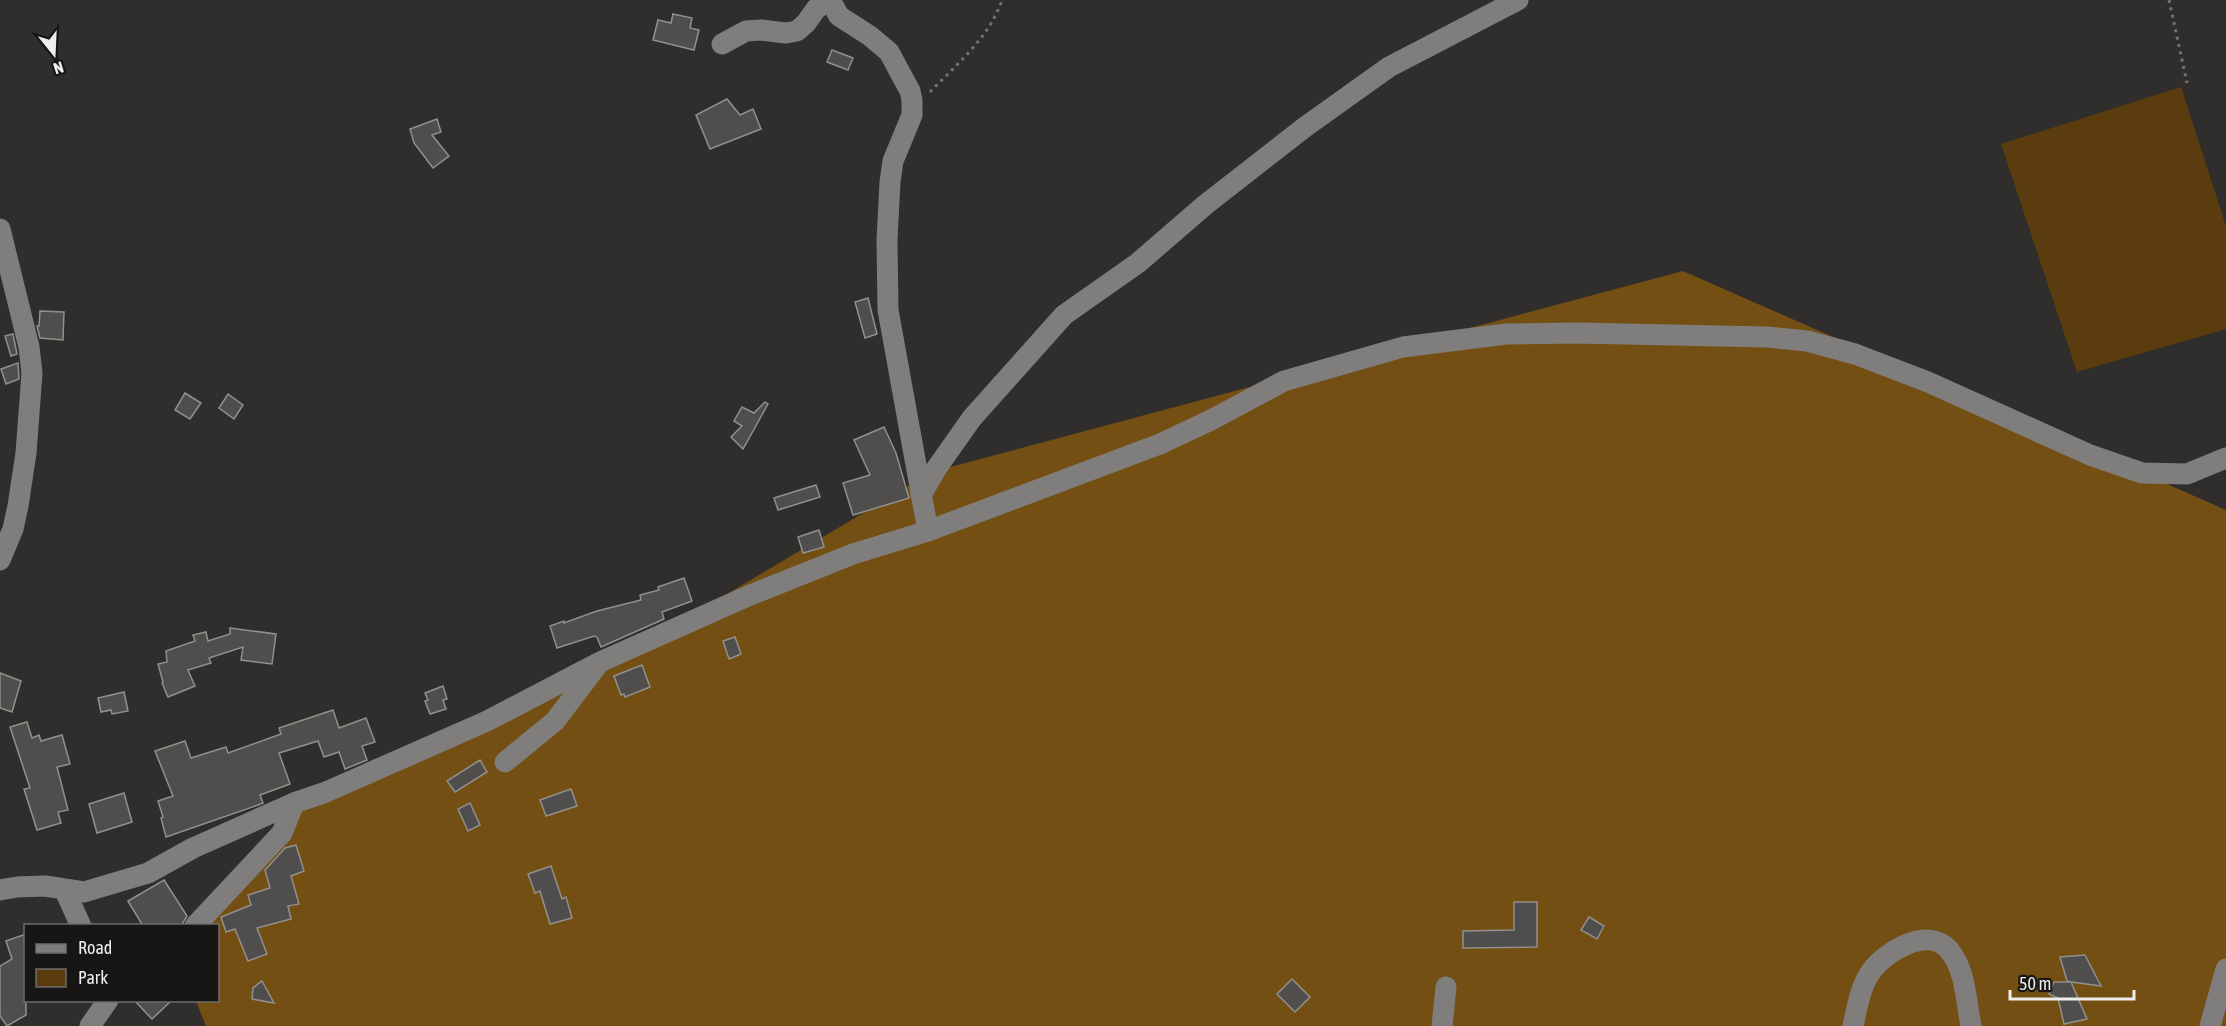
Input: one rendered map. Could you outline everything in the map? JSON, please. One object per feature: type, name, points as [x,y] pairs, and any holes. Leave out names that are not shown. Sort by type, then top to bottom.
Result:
[{"type":"street","points":[[722,44],[746,31],[786,33],[797,30],[806,23],[816,9],[829,0],[839,16],[890,52],[910,92],[912,109],[893,161],[890,182],[887,240],[888,310],[928,531]]},
{"type":"street","points":[[921,495],[936,469],[972,418],[1065,315],[1138,263],[1205,205],[1305,127],[1389,67],[1518,0]]},
{"type":"street","points":[[0,230],[32,373],[26,453],[18,506],[13,529],[0,560]]},
{"type":"street","points":[[0,890],[45,886],[65,891],[84,892],[148,873],[193,848],[487,721],[600,662],[748,596],[853,554],[928,531],[1160,444],[1284,381],[1402,347],[1506,334],[1577,333],[1767,337],[1807,341],[1855,354],[1928,382],[2090,455],[2142,473],[2187,474],[2226,458]]},
{"type":"street","points":[[505,762],[555,721],[600,662]]},
{"type":"street","points":[[197,924],[282,832],[294,803]]},
{"type":"street","points":[[65,891],[80,924]]},
{"type":"street","points":[[1853,1026],[1859,999],[1869,975],[1878,962],[1891,952],[1920,940],[1935,942],[1949,949],[1961,973],[1971,1026]]},
{"type":"street","points":[[2210,1026],[2226,969]]},
{"type":"street","points":[[1442,1026],[1446,987]]},
{"type":"street","points":[[90,1026],[107,1002]]},
{"type":"path","points":[[912,109],[960,63],[980,39],[999,9],[1002,0]]},
{"type":"path","points":[[2169,0],[2187,83]]},
{"type":"green space","points":[[2181,87],[2226,226],[2226,329],[2077,372],[2001,144]]},
{"type":"shaded area","points":[[1683,271],[2226,510],[2226,1026],[206,1026],[196,1002],[219,1002],[219,924],[191,924],[293,808],[613,662],[932,472]]},
{"type":"building","points":[[673,14],[692,18],[690,28],[699,30],[694,50],[653,40],[658,20],[671,23]]},
{"type":"building","points":[[832,50],[853,58],[848,70],[827,62]]},
{"type":"building","points":[[727,99],[740,115],[753,109],[761,129],[710,149],[696,115]]},
{"type":"building","points":[[437,119],[441,132],[432,135],[449,156],[433,168],[414,143],[410,129]]},
{"type":"building","points":[[868,298],[877,334],[865,338],[855,302]]},
{"type":"building","points":[[40,311],[64,312],[63,340],[40,338],[37,326],[39,326]]},
{"type":"building","points":[[13,334],[17,354],[11,356],[5,336]]},
{"type":"building","points":[[18,363],[19,379],[6,384],[1,369]]},
{"type":"building","points":[[185,393],[201,403],[190,419],[175,410]]},
{"type":"building","points":[[228,394],[243,405],[234,419],[219,408]]},
{"type":"building","points":[[765,402],[768,404],[743,449],[731,437],[742,426],[734,421],[742,407],[754,413]]},
{"type":"building","points":[[884,427],[896,453],[909,498],[853,515],[843,483],[870,475],[854,440]]},
{"type":"building","points":[[816,485],[820,497],[778,510],[774,498]]},
{"type":"building","points":[[819,530],[824,547],[803,553],[798,537]]},
{"type":"building","points":[[684,578],[692,601],[662,612],[664,619],[601,647],[597,637],[594,636],[557,648],[550,626],[641,600],[640,595],[659,590],[658,587]]},
{"type":"building","points":[[230,628],[276,634],[272,664],[241,660],[243,647],[209,658],[211,663],[188,670],[195,686],[168,697],[158,664],[167,662],[166,651],[195,641],[193,635],[206,632],[208,641],[230,634]]},
{"type":"building","points":[[735,637],[741,654],[729,659],[723,641]]},
{"type":"building","points":[[642,665],[650,687],[625,697],[624,694],[621,695],[614,676]]},
{"type":"building","points":[[0,673],[21,681],[12,712],[0,708]]},
{"type":"building","points":[[443,686],[447,699],[443,700],[446,709],[430,714],[425,701],[428,700],[425,693]]},
{"type":"building","points":[[124,692],[128,711],[112,714],[111,710],[101,712],[98,698]]},
{"type":"building","points":[[333,710],[339,728],[366,718],[375,742],[362,746],[367,760],[345,769],[339,752],[324,757],[318,741],[279,753],[290,784],[260,795],[263,803],[166,837],[158,801],[173,796],[155,751],[185,741],[191,758],[226,747],[228,753],[281,734],[279,728]]},
{"type":"building","points":[[27,722],[32,738],[39,735],[41,741],[62,735],[70,764],[57,767],[68,810],[58,812],[61,823],[37,830],[24,789],[30,788],[10,727]]},
{"type":"building","points":[[480,760],[487,772],[455,792],[447,781]]},
{"type":"building","points":[[571,789],[577,806],[546,816],[540,800]]},
{"type":"building","points":[[124,793],[132,822],[97,833],[89,804]]},
{"type":"building","points":[[470,803],[480,825],[468,831],[458,809]]},
{"type":"building","points":[[296,845],[304,871],[291,876],[299,904],[288,906],[291,919],[257,928],[267,954],[248,961],[235,929],[226,932],[221,917],[251,905],[248,895],[270,888],[265,870],[285,848]]},
{"type":"building","points":[[551,866],[562,899],[566,897],[572,918],[550,924],[540,891],[535,893],[528,874]]},
{"type":"building","points":[[164,880],[187,916],[182,924],[142,924],[128,901]]},
{"type":"building","points":[[1514,902],[1537,902],[1537,947],[1463,948],[1463,931],[1514,930]]},
{"type":"building","points":[[1589,917],[1604,926],[1597,939],[1581,930]]},
{"type":"building","points":[[24,935],[24,1002],[26,1002],[26,1015],[7,1026],[0,1016],[0,966],[12,959],[6,941]]},
{"type":"building","points":[[2085,955],[2101,986],[2071,982],[2087,1019],[2064,1024],[2058,998],[2049,994],[2054,982],[2070,982],[2067,981],[2060,957]]},
{"type":"building","points":[[1292,979],[1310,997],[1295,1012],[1277,994]]},
{"type":"building","points":[[262,981],[274,1003],[252,999],[253,988]]},
{"type":"building","points":[[136,1002],[170,1002],[152,1019]]}]
